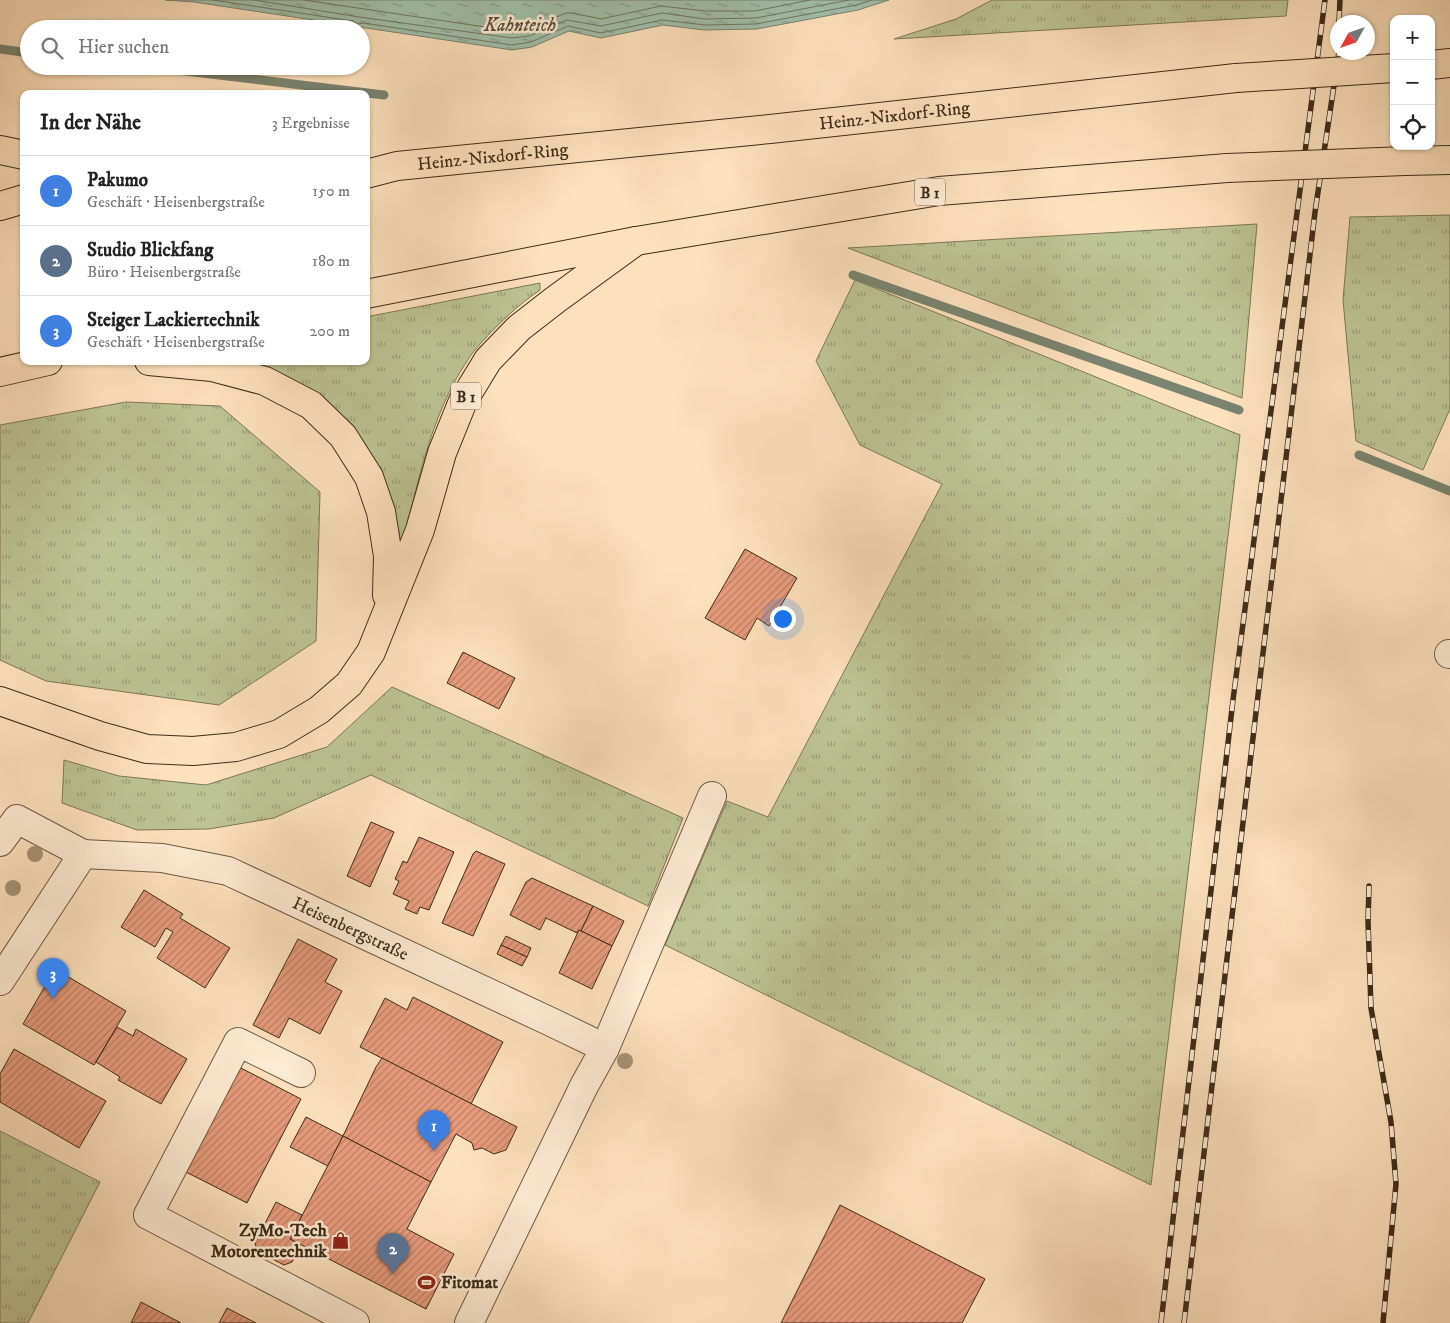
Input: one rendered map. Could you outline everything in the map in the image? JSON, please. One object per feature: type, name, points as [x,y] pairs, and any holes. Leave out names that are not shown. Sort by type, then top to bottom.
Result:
[{"type":"main road","points":[[1435,65],[1450,63]]},
{"type":"main road","name":"Heinz-Nixdorf-Ring","points":[[370,173],[397,166],[780,128],[1236,78],[1390,68]]},
{"type":"main road","points":[[0,150],[20,154]]},
{"type":"main road","name":"B 1","points":[[370,293],[636,240],[939,191],[1227,168],[1450,160]]},
{"type":"main road","name":"Heinz-Nixdorf-Ring","points":[[370,164],[397,166]]},
{"type":"main road","points":[[0,187],[20,190]]},
{"type":"main road","points":[[0,206],[20,200]]},
{"type":"main road","name":"B 1","points":[[386,614],[420,530],[442,453],[463,401],[488,360],[519,328],[636,240]]},
{"type":"main road","points":[[0,372],[31,365]]},
{"type":"main road","points":[[0,701],[100,736],[147,749],[193,751],[236,747],[279,734],[319,710],[349,684],[370,652],[386,614],[388,556],[380,512],[369,477],[344,436],[311,405],[265,381],[212,367],[191,365]]},
{"type":"street","points":[[469,1323],[604,1048],[712,796]]},
{"type":"street","name":"Heisenbergstraße","points":[[0,842],[17,819],[83,854],[162,858],[228,871],[604,1048]]},
{"type":"street","points":[[0,981],[83,854]]},
{"type":"street","points":[[301,1073],[238,1042],[148,1215],[354,1323]]},
{"type":"green space","points":[[992,0],[1288,0],[1286,16],[894,39],[956,19]]},
{"type":"green space","points":[[1450,215],[1450,409],[1423,470],[1356,441],[1343,300],[1350,217]]},
{"type":"green space","points":[[1257,224],[1242,398],[848,248]]},
{"type":"green space","points":[[855,280],[1240,435],[1151,1185],[665,945],[727,801],[768,817],[942,484],[860,445],[816,361]]},
{"type":"green space","points":[[540,283],[540,290],[509,315],[481,343],[469,358],[454,383],[443,406],[426,454],[400,554],[394,507],[382,475],[361,443],[210,365],[370,365],[370,316]]},
{"type":"green space","points":[[126,402],[220,406],[320,492],[316,641],[219,705],[46,681],[0,660],[0,425]]},
{"type":"green space","points":[[392,687],[683,818],[648,906],[371,775],[274,818],[209,829],[137,830],[62,803],[64,760],[119,776],[206,785],[327,747]]},
{"type":"green space","points":[[0,1131],[100,1182],[28,1323],[0,1323]]},
{"type":"water","name":"Kahnteich","points":[[165,0],[889,0],[858,10],[757,29],[704,30],[663,25],[601,38],[569,31],[532,47],[512,50],[370,29],[370,20],[313,20],[194,2]]},
{"type":"building","points":[[745,549],[797,578],[769,626],[757,618],[745,640],[705,618]]},
{"type":"building","points":[[463,652],[515,678],[499,709],[447,683]]},
{"type":"building","points":[[371,822],[394,832],[370,887],[347,876]]},
{"type":"building","points":[[419,837],[454,852],[429,910],[420,907],[417,914],[405,909],[409,901],[393,894],[399,881],[395,879],[403,861],[407,863]]},
{"type":"building","points":[[476,851],[505,864],[473,936],[442,923]]},
{"type":"building","points":[[532,878],[593,906],[581,931],[579,930],[577,933],[546,918],[540,930],[510,915],[526,882]]},
{"type":"building","points":[[144,890],[183,914],[180,918],[230,948],[205,988],[157,958],[173,932],[166,928],[155,947],[121,927]]},
{"type":"building","points":[[593,906],[624,921],[612,946],[581,931]]},
{"type":"building","points":[[579,930],[612,946],[592,989],[559,973]]},
{"type":"building","points":[[506,936],[531,948],[527,957],[501,945]]},
{"type":"building","points":[[298,939],[337,959],[325,982],[342,991],[320,1034],[289,1018],[279,1038],[253,1025]]},
{"type":"building","points":[[501,945],[527,957],[522,966],[497,954]]},
{"type":"building","points":[[55,969],[126,1011],[94,1065],[23,1024]]},
{"type":"building","points":[[413,997],[503,1042],[471,1104],[360,1047],[385,998],[407,1010]]},
{"type":"building","points":[[117,1027],[133,1036],[136,1029],[187,1059],[161,1104],[118,1080],[120,1077],[96,1062]]},
{"type":"building","points":[[14,1049],[106,1101],[79,1148],[0,1102],[0,1074]]},
{"type":"building","points":[[382,1058],[517,1127],[506,1150],[494,1154],[482,1148],[474,1150],[472,1143],[456,1134],[431,1182],[343,1136]]},
{"type":"building","points":[[237,1066],[301,1099],[247,1203],[184,1171]]},
{"type":"building","points":[[306,1117],[343,1136],[328,1166],[290,1147]]},
{"type":"building","points":[[343,1136],[431,1182],[407,1229],[454,1254],[426,1309],[290,1239]]},
{"type":"building","points":[[276,1202],[302,1215],[290,1239],[301,1245],[292,1262],[284,1265],[257,1251],[255,1243]]},
{"type":"building","points":[[840,1205],[985,1279],[962,1323],[781,1323]]},
{"type":"building","points":[[141,1302],[181,1323],[131,1323]]},
{"type":"building","points":[[227,1308],[256,1323],[219,1323]]},
{"type":"waterway","points":[[0,49],[20,52]]},
{"type":"waterway","points":[[218,75],[343,90]]},
{"type":"waterway","points":[[370,93],[384,95]]},
{"type":"waterway","points":[[853,275],[1239,410]]},
{"type":"waterway","points":[[1359,455],[1450,491]]},
{"type":"railway","points":[[1161,1323],[1233,700],[1325,0]]},
{"type":"railway","points":[[1339,15],[1340,0]]},
{"type":"railway","points":[[1184,1323],[1315,212],[1338,60]]},
{"type":"railway","points":[[1369,886],[1368,921],[1371,1008],[1391,1122],[1396,1184],[1383,1323]]},
{"type":"place","name":"Steiger Lackiertechnik","points":[[53,999]]},
{"type":"place","name":"Pakumo","points":[[434,1151]]},
{"type":"place","name":"ZyMo-Tech Motorentechnik","points":[[341,1240]]},
{"type":"place","name":"Studio Blickfang","points":[[393,1274]]},
{"type":"place","name":"Fitomat","points":[[427,1282]]}]
